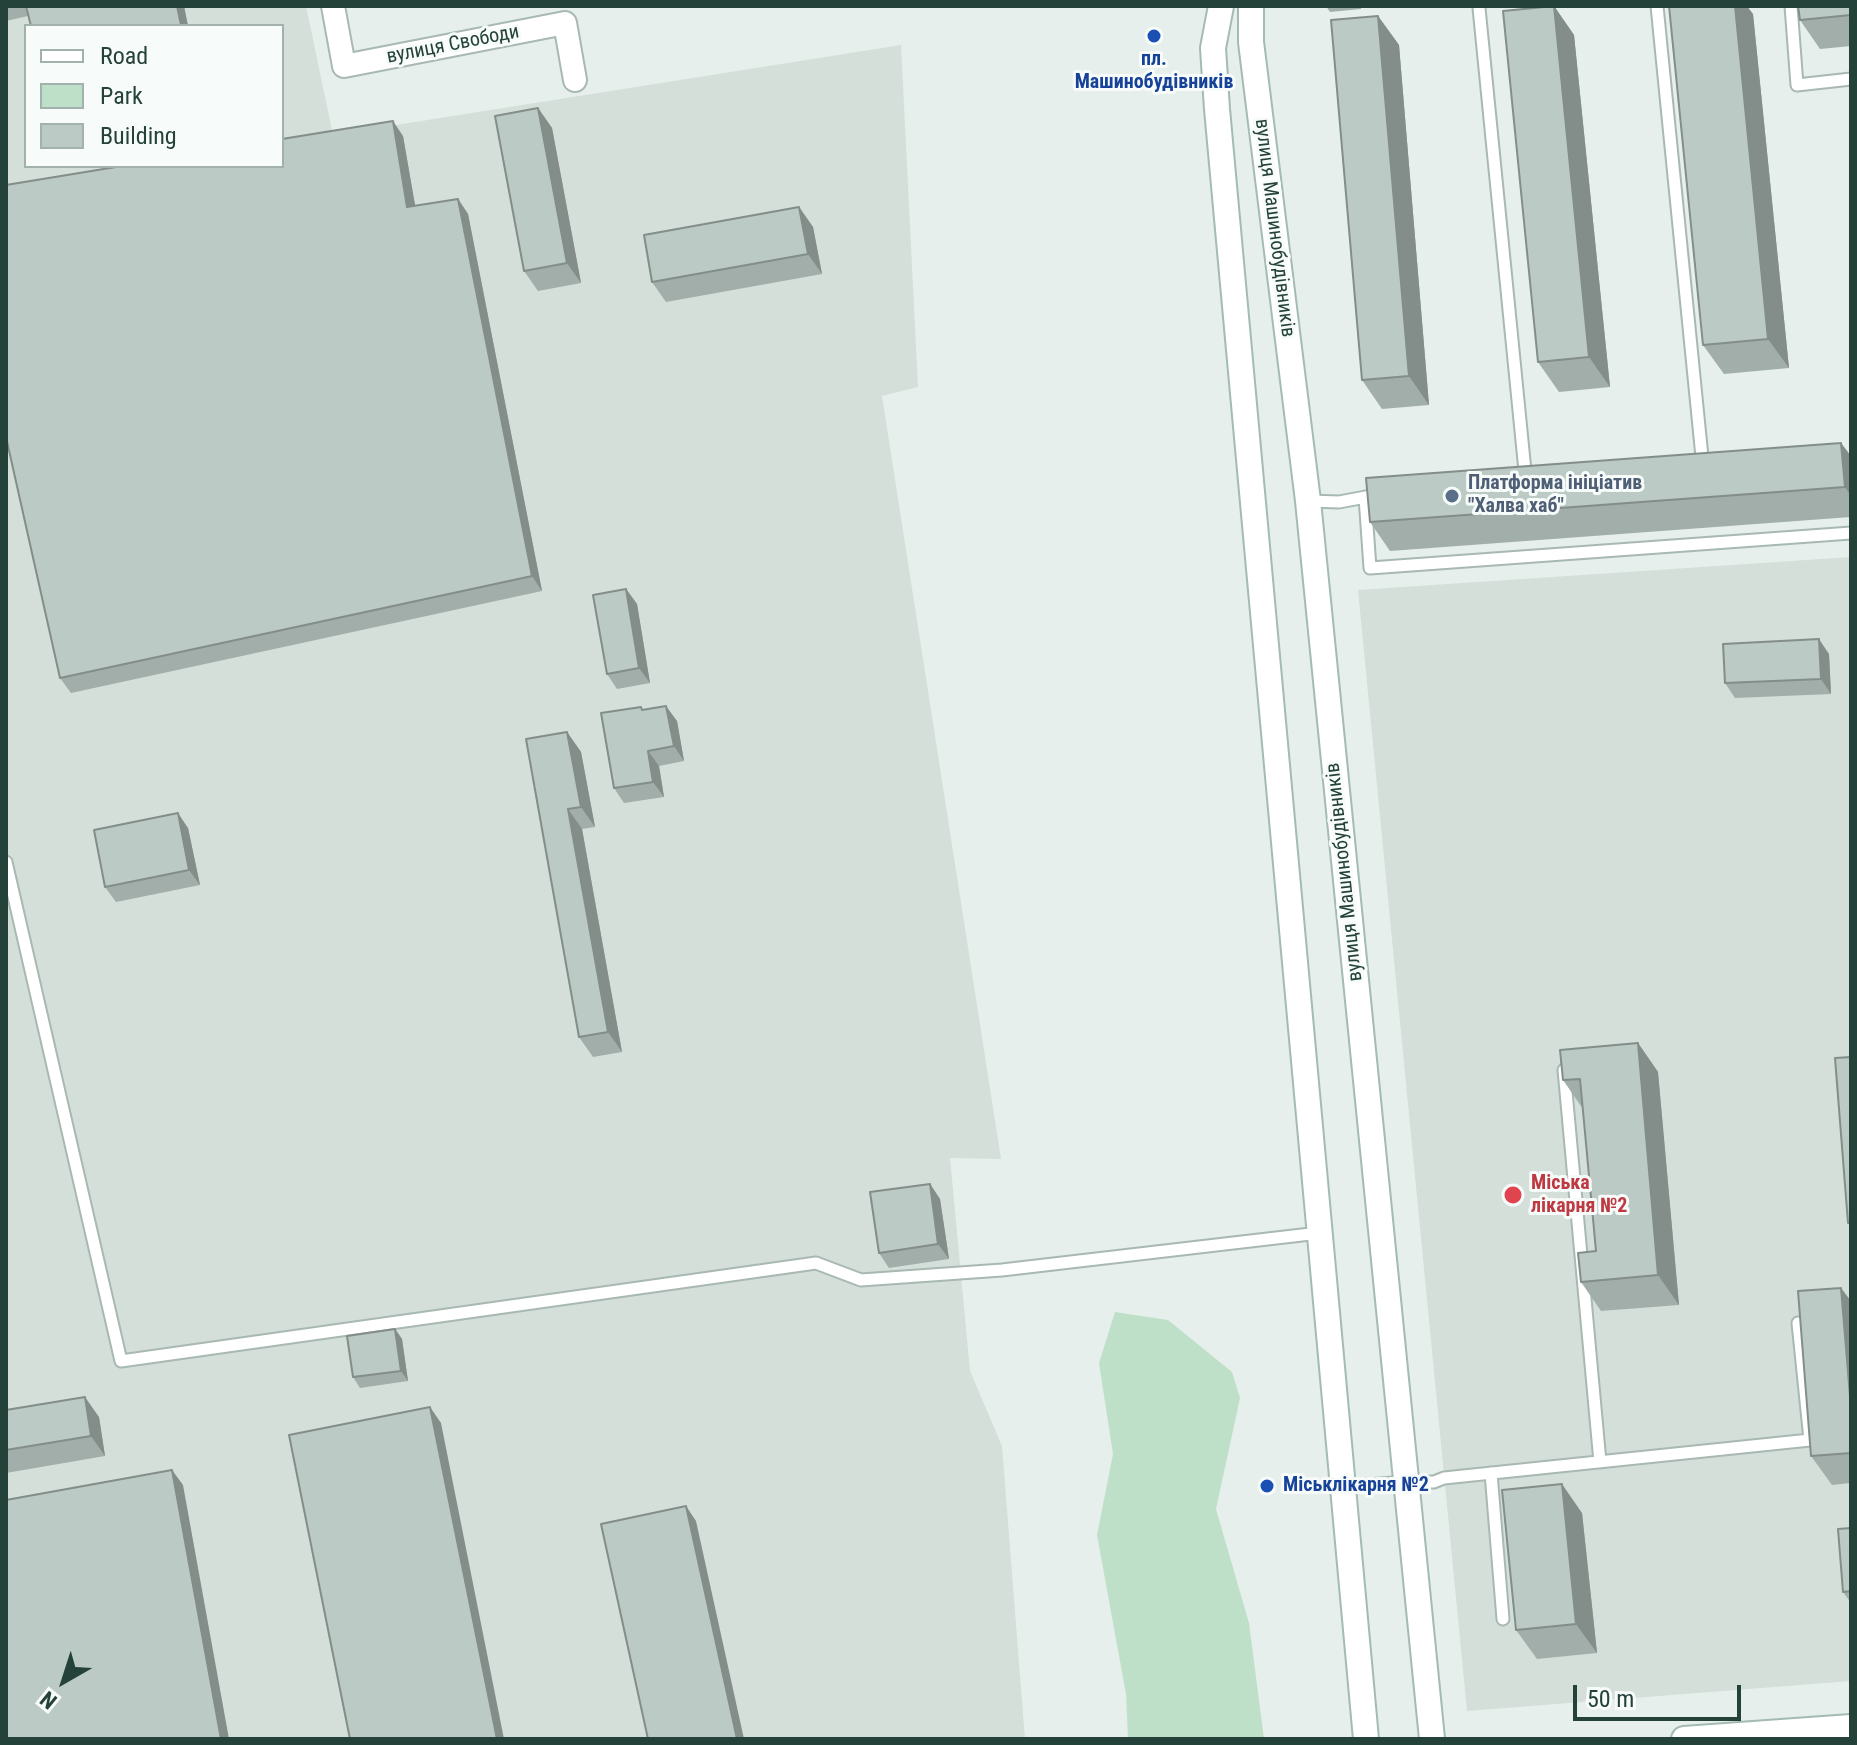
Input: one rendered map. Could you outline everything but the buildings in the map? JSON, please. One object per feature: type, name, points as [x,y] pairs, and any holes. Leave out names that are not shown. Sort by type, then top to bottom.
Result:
[{"type":"street","name":"вулиця Свободи","points":[[333,6],[344,66],[565,23],[575,80]]},
{"type":"street","points":[[1221,6],[1213,48],[1217,109],[1366,1739]]},
{"type":"street","name":"вулиця Машинобудівників","points":[[1251,6],[1251,42],[1308,501],[1432,1739]]},
{"type":"street","points":[[1684,1739],[1851,1727]]},
{"type":"lane","points":[[1657,6],[1703,470]]},
{"type":"lane","points":[[1791,6],[1797,85],[1851,79]]},
{"type":"lane","points":[[1479,8],[1526,484]]},
{"type":"lane","points":[[1689,471],[1718,469]]},
{"type":"lane","points":[[1512,485],[1541,483]]},
{"type":"lane","points":[[1308,501],[1339,502],[1380,495]]},
{"type":"lane","points":[[1365,497],[1370,568],[1851,533]]},
{"type":"lane","points":[[6,862],[121,1361],[816,1263],[861,1280],[1002,1270],[1319,1233]]},
{"type":"lane","points":[[1564,1070],[1600,1462]]},
{"type":"lane","points":[[1342,1487],[1434,1482],[1444,1478],[1810,1440],[1798,1323]]},
{"type":"lane","points":[[1491,1473],[1503,1619]]},
{"type":"shaded area","points":[[6,6],[306,6],[333,135],[901,45],[918,387],[882,396],[1001,1159],[950,1158],[970,1371],[1002,1446],[1025,1739],[6,1739]]},
{"type":"shaded area","name":"Міська лікарня №2","points":[[1851,557],[1851,1318],[1832,1484],[1851,1483],[1851,1681],[1467,1711],[1358,590]],"holes":[[[1658,1073],[1679,1304],[1601,1311]]]},
{"type":"green space","points":[[1115,1312],[1168,1320],[1232,1372],[1240,1398],[1216,1509],[1249,1623],[1264,1739],[1128,1739],[1126,1694],[1097,1535],[1113,1454],[1099,1363]]},
{"type":"place","name":"пл. Машинобудівників","points":[[1154,36]]},
{"type":"place","name":"Платформа ініціатив \"Халва хаб\"","points":[[1452,496]]},
{"type":"place","name":"Міська лікарня №2","points":[[1513,1195]]},
{"type":"place","name":"Міськлікарня №2","points":[[1267,1486]]}]
